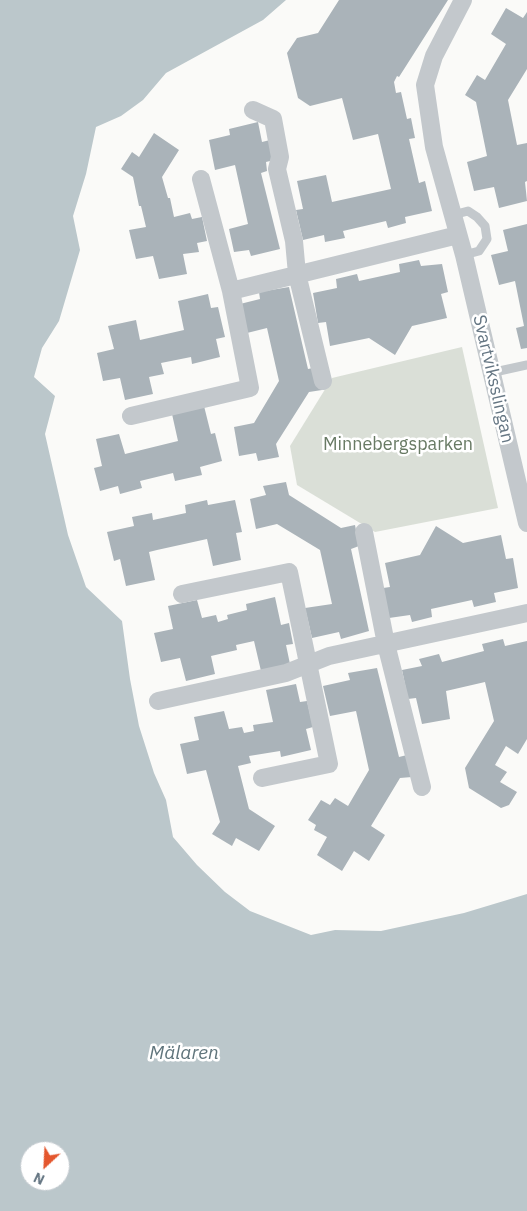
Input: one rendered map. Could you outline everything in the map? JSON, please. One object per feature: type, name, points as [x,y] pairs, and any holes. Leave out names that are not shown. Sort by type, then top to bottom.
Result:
[{"type":"street","name":"Svartviksslingan","points":[[463,0],[434,56],[425,85],[434,147],[464,255],[490,373],[521,473],[527,523]]},
{"type":"street","points":[[253,110],[273,119],[280,156],[277,169],[294,241],[297,274],[323,381]]},
{"type":"street","points":[[131,416],[250,388],[231,291],[201,180]]},
{"type":"street","points":[[231,291],[458,236]]},
{"type":"street","points":[[364,532],[386,644],[422,787]]},
{"type":"street","points":[[182,594],[290,572],[329,764],[262,778]]},
{"type":"street","points":[[158,701],[286,673],[329,656],[527,613]]},
{"type":"lane","points":[[453,215],[468,211],[477,216],[485,226],[487,239],[479,250],[464,255]]},
{"type":"lane","points":[[490,373],[527,365]]},
{"type":"green space","name":"Minnebergsparken","points":[[462,347],[498,508],[375,532],[297,485],[290,446],[332,378]]},
{"type":"water","name":"Mälaren","points":[[0,0],[286,0],[263,20],[166,73],[143,100],[121,116],[96,127],[86,174],[73,216],[80,250],[59,321],[42,348],[34,377],[55,396],[45,434],[68,535],[86,587],[122,621],[139,726],[154,773],[166,800],[173,837],[197,865],[225,892],[250,911],[311,935],[335,930],[381,931],[464,913],[527,894],[527,1211],[0,1211]]},
{"type":"building","points":[[339,0],[448,0],[394,82],[396,93],[401,92],[407,119],[411,118],[415,138],[409,139],[419,183],[425,181],[432,211],[405,217],[406,223],[388,228],[386,221],[343,231],[345,238],[325,242],[324,235],[303,240],[296,210],[303,209],[297,181],[326,175],[332,202],[391,189],[378,134],[353,140],[342,98],[310,106],[298,98],[287,53],[297,38],[318,33]]},
{"type":"building","points":[[506,8],[523,18],[527,12],[527,69],[508,100],[517,145],[527,143],[527,181],[525,182],[527,201],[499,208],[494,187],[474,191],[467,162],[487,156],[476,102],[465,95],[477,75],[485,80],[506,44],[491,34]]},
{"type":"building","points":[[258,122],[262,142],[270,140],[274,160],[266,162],[267,171],[261,173],[280,249],[251,256],[249,250],[234,252],[229,229],[248,224],[235,165],[215,170],[209,140],[230,135],[229,129]]},
{"type":"building","points":[[154,133],[179,150],[162,177],[168,198],[170,198],[174,217],[190,213],[192,219],[202,217],[207,241],[197,243],[199,252],[183,254],[187,274],[159,279],[153,256],[136,259],[129,230],[146,227],[133,177],[121,169],[132,152],[139,157]]},
{"type":"building","points":[[527,224],[527,348],[521,349],[516,328],[524,326],[515,281],[499,285],[491,255],[508,251],[503,230]]},
{"type":"building","points":[[419,260],[421,266],[442,264],[448,292],[441,294],[447,318],[412,326],[395,355],[369,338],[330,346],[326,322],[318,323],[313,293],[337,288],[336,279],[357,274],[359,281],[400,272],[399,264]]},
{"type":"building","points":[[289,287],[308,369],[318,367],[322,390],[309,392],[276,444],[279,457],[258,461],[256,453],[239,456],[234,427],[254,423],[279,381],[267,328],[247,333],[240,304],[260,299],[259,292]]},
{"type":"building","points":[[208,294],[211,308],[218,307],[225,337],[216,339],[220,357],[192,364],[191,357],[161,363],[164,374],[149,377],[153,394],[125,400],[120,378],[103,381],[97,353],[114,349],[108,326],[136,320],[140,340],[184,330],[178,301]]},
{"type":"building","points":[[204,406],[211,434],[215,433],[222,461],[200,467],[202,475],[175,481],[173,473],[140,481],[142,488],[120,494],[118,486],[100,491],[94,468],[102,466],[96,439],[119,434],[125,454],[178,441],[172,414]]},
{"type":"building","points":[[286,482],[289,495],[341,528],[355,525],[359,546],[351,549],[369,631],[341,639],[339,632],[312,638],[305,608],[332,604],[320,550],[277,524],[256,529],[250,499],[266,495],[263,486]]},
{"type":"building","points":[[207,500],[208,505],[235,500],[242,532],[236,533],[241,560],[213,566],[207,539],[157,550],[149,552],[155,580],[126,586],[120,559],[114,561],[107,532],[134,526],[132,517],[152,513],[153,520],[186,513],[185,505]]},
{"type":"building","points":[[436,526],[463,543],[501,535],[506,559],[513,558],[518,588],[494,593],[496,602],[474,607],[472,600],[431,609],[432,617],[412,622],[410,615],[389,618],[383,588],[390,587],[385,563],[420,555]]},
{"type":"building","points":[[275,597],[281,625],[289,623],[293,644],[286,645],[290,664],[261,671],[254,641],[236,645],[237,650],[211,656],[215,674],[186,681],[180,658],[161,662],[154,633],[173,629],[168,606],[197,600],[202,618],[216,615],[218,622],[228,619],[227,615],[247,610],[246,604]]},
{"type":"building","points":[[503,639],[505,646],[527,641],[527,739],[518,754],[506,746],[495,765],[507,772],[500,782],[517,792],[509,805],[501,808],[469,788],[465,768],[494,721],[485,682],[446,691],[450,719],[422,724],[416,698],[408,699],[402,670],[422,666],[419,659],[439,654],[442,662],[484,651],[482,644]]},
{"type":"building","points":[[377,668],[399,757],[407,755],[412,777],[400,778],[371,826],[385,835],[369,861],[354,851],[342,871],[317,855],[327,837],[314,830],[316,825],[308,820],[321,800],[330,805],[335,798],[348,806],[369,770],[356,711],[330,716],[323,686],[350,680],[348,673]]},
{"type":"building","points":[[296,684],[300,702],[307,701],[313,727],[306,729],[311,750],[281,757],[280,751],[249,756],[251,763],[238,766],[249,809],[275,826],[259,851],[236,838],[232,846],[212,834],[220,822],[206,770],[187,774],[180,744],[199,740],[194,717],[224,711],[229,729],[242,727],[244,733],[254,731],[253,725],[273,722],[266,690]]}]
